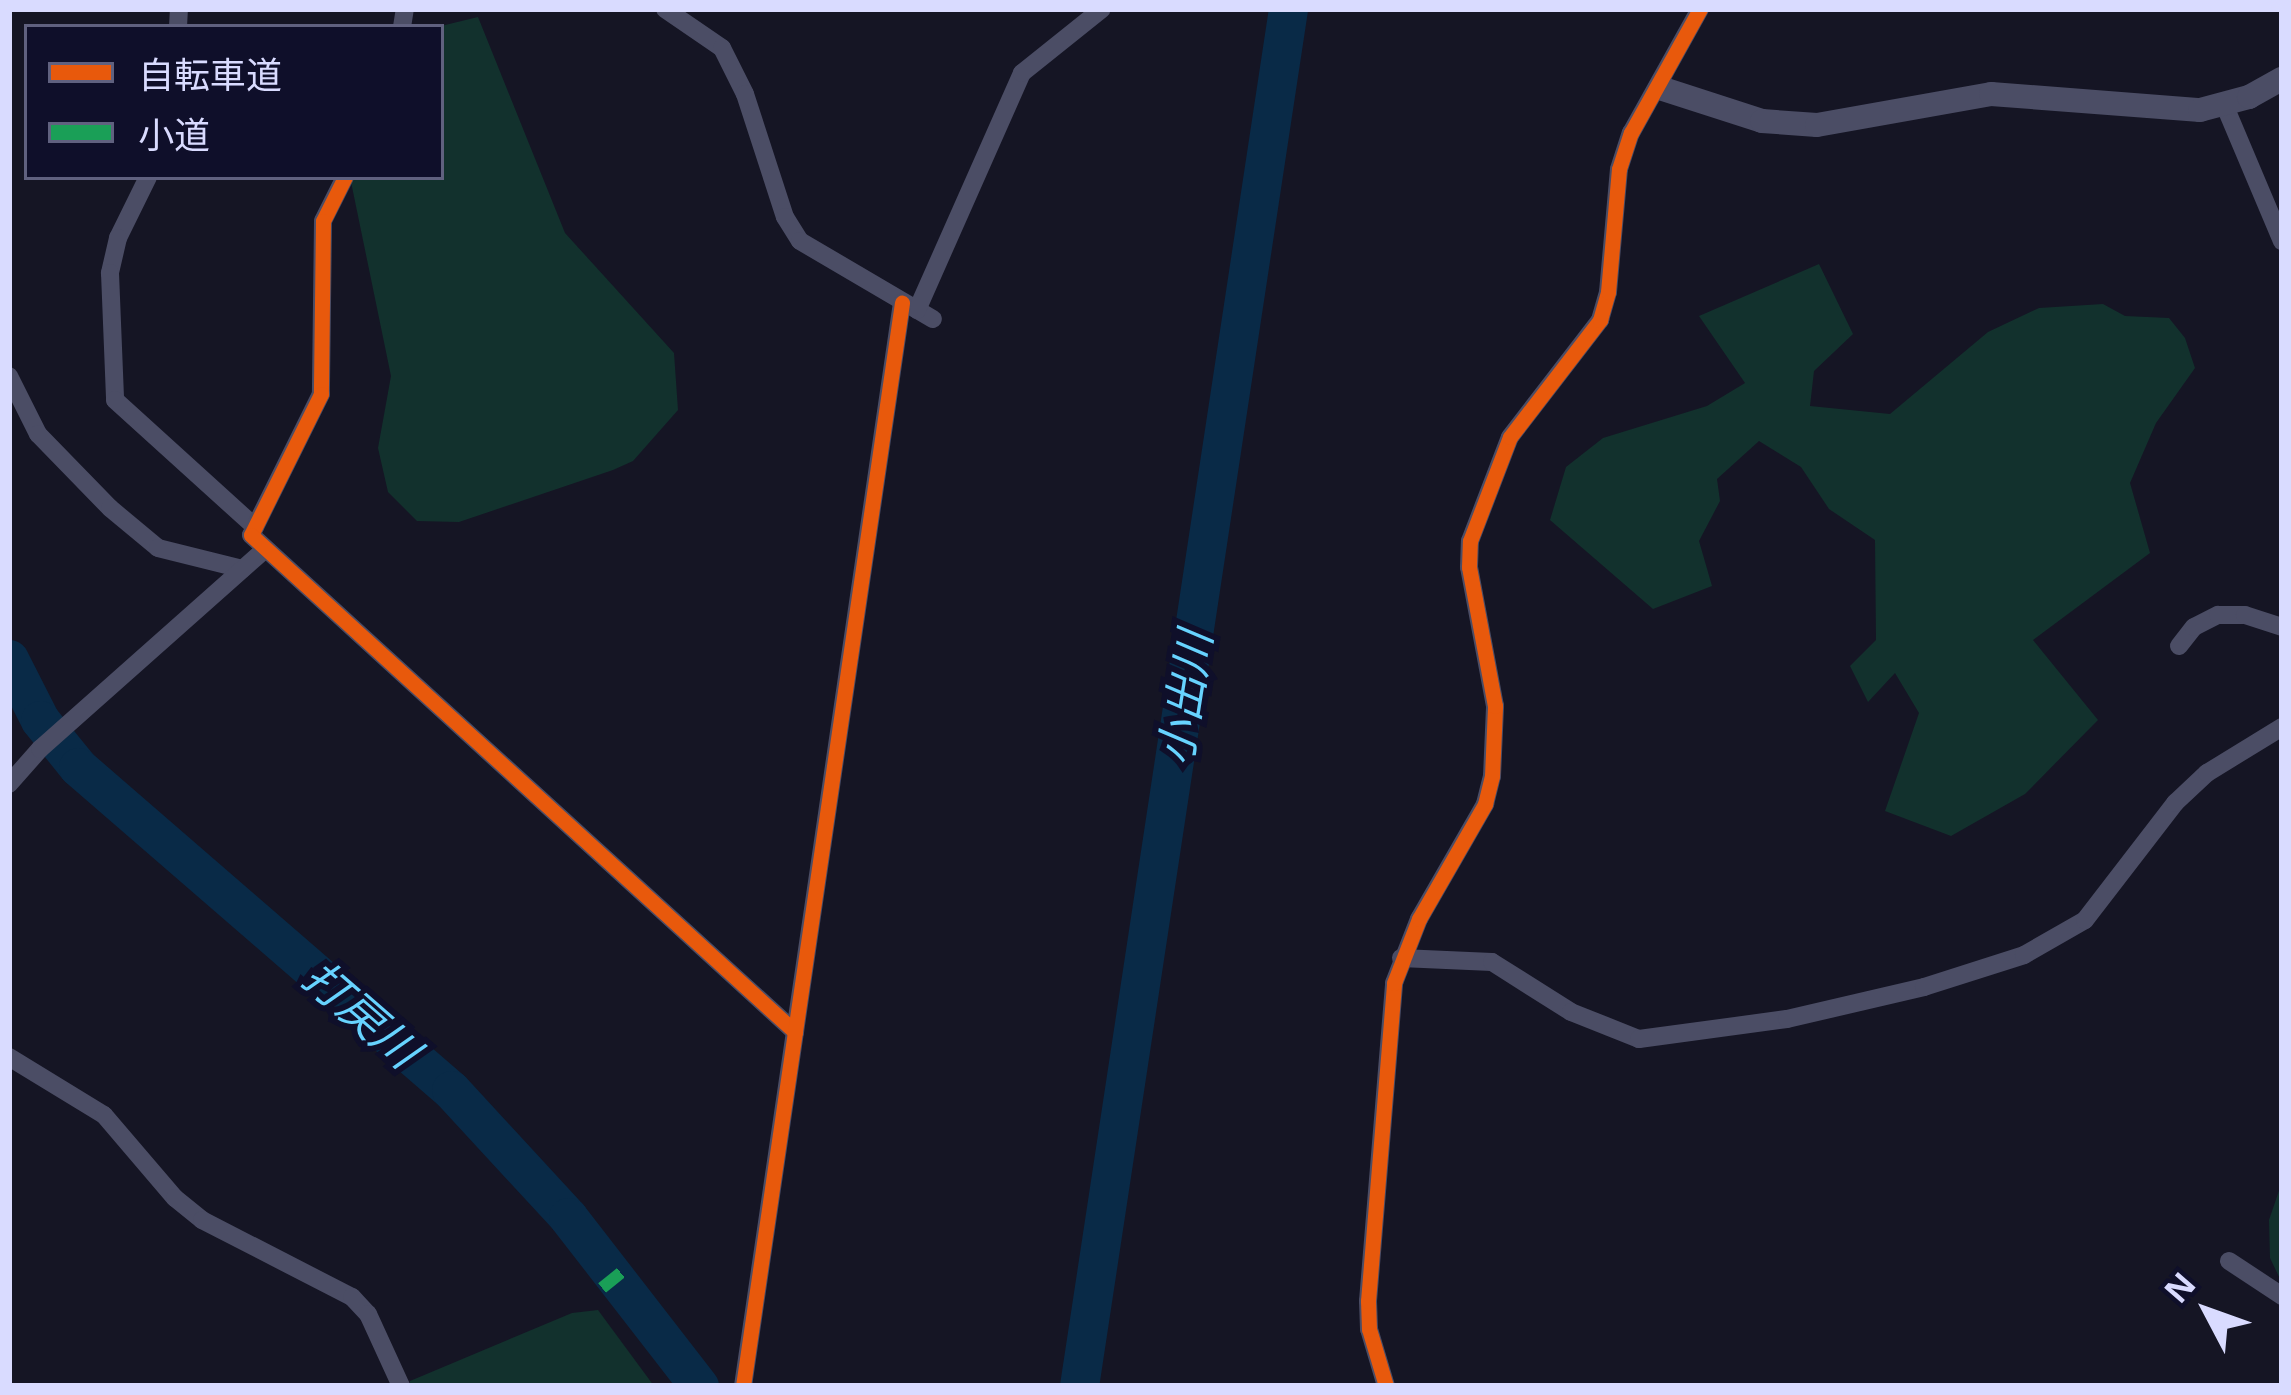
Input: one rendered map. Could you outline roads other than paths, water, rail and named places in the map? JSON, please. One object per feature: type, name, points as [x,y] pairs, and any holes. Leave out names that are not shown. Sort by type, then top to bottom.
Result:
[{"type":"street","points":[[665,9],[722,48],[746,94],[785,217],[800,241],[918,310]]},
{"type":"street","points":[[743,1386],[795,1032],[918,310],[1022,74],[1102,9]]},
{"type":"street","points":[[1386,1386],[1369,1329],[1367,1300],[1386,1033],[1401,958],[1485,804],[1492,776],[1493,688],[1469,567],[1480,506],[1510,437],[1600,320],[1608,292],[1619,169],[1631,134],[1700,9]]},
{"type":"street","points":[[1660,88],[1762,121],[1817,125],[1991,94],[2200,110],[2282,79]]},
{"type":"street","points":[[2224,104],[2282,241]]},
{"type":"street","points":[[147,180],[118,238],[110,273],[116,400],[254,527]]},
{"type":"street","points":[[344,180],[323,221],[320,394],[251,535],[263,551],[795,1032]]},
{"type":"street","points":[[9,376],[38,434],[110,508],[158,548],[242,568]]},
{"type":"street","points":[[9,784],[40,749],[263,551]]},
{"type":"street","points":[[2179,646],[2194,627],[2218,614],[2246,615],[2282,626]]},
{"type":"street","points":[[1401,958],[1492,962],[1571,1012],[1639,1039],[1787,1019],[1924,987],[2024,956],[2085,920],[2175,803],[2207,772],[2282,727]]},
{"type":"street","points":[[9,1057],[104,1115],[175,1198],[202,1220],[352,1298],[368,1314],[401,1386]]},
{"type":"street","points":[[2229,1261],[2282,1296]]},
{"type":"waterway","name":"小出川","points":[[1079,1386],[1288,9]]},
{"type":"waterway","name":"打戻川","points":[[9,659],[40,720],[78,767],[451,1090],[568,1217],[699,1386]]}]
